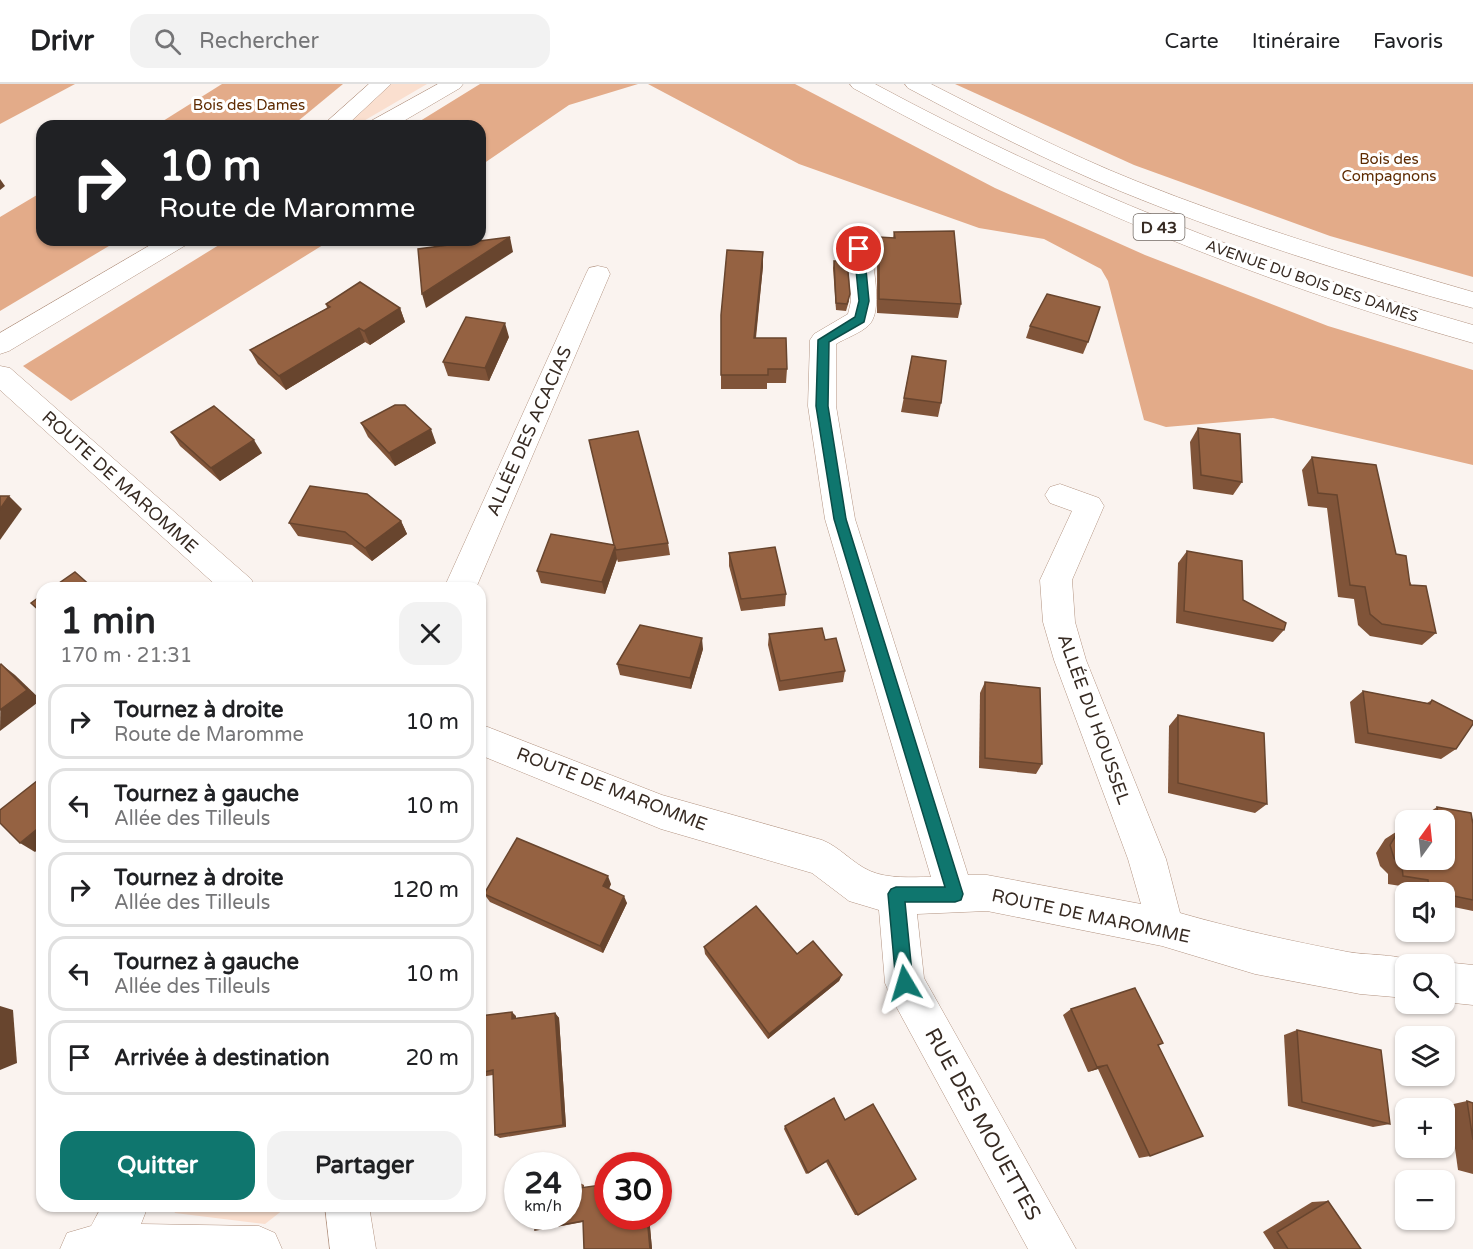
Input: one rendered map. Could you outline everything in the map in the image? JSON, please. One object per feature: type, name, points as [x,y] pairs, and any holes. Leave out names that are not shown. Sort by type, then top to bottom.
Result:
[{"type":"main road","points":[[340,120],[381,84]]},
{"type":"main road","points":[[390,120],[453,84]]},
{"type":"main road","name":"AVENUE DU BOIS DES DAMES","points":[[860,84],[988,152],[1150,224],[1350,296],[1473,334]]},
{"type":"main road","name":"AVENUE DU BOIS DES DAMES","points":[[915,84],[1019,138],[1129,186],[1260,234],[1473,300]]},
{"type":"main road","points":[[0,345],[167,246]]},
{"type":"main road","points":[[859,249],[864,301],[860,319],[823,340],[822,406],[840,519],[955,894]]},
{"type":"main road","name":"ALLÉE DES ACACIAS","points":[[463,582],[598,274]]},
{"type":"main road","name":"ROUTE DE MAROMME","points":[[0,375],[148,509],[233,582]]},
{"type":"main road","name":"ALLÉE DU HOUSSEL","points":[[1060,495],[1089,506],[1056,580],[1059,622],[1070,660],[1147,859],[1160,902],[1162,927]]},
{"type":"main road","name":"ROUTE DE MAROMME","points":[[486,741],[661,812],[822,858],[862,888],[896,894],[987,893],[1162,927],[1255,954],[1360,974],[1395,977]]},
{"type":"main road","name":"RUE DES MOUETTES","points":[[896,894],[905,983],[1053,1249]]},
{"type":"main road","points":[[1455,983],[1473,985]]},
{"type":"main road","points":[[93,1249],[121,1212]]},
{"type":"main road","points":[[348,1212],[353,1249]]},
{"type":"main road","points":[[93,1249],[259,1249]]},
{"type":"shaded area","points":[[390,84],[427,84],[365,120],[345,120]]},
{"type":"shaded area","points":[[175,1212],[280,1212],[265,1224]]},
{"type":"green space","points":[[0,84],[75,84],[0,124]]},
{"type":"green space","name":"Bois des Dames","points":[[222,84],[343,84],[299,120],[165,120]]},
{"type":"green space","points":[[480,84],[638,84],[569,105],[486,162],[486,120],[422,120]]},
{"type":"green space","points":[[648,84],[795,84],[995,188],[1145,255],[1328,326],[1473,370],[1473,465],[1273,418],[1166,427],[1144,420],[1108,281],[1101,269],[1044,239],[979,228],[799,164]]},
{"type":"green space","name":"Bois des Compagnons","points":[[955,84],[1473,84],[1473,277],[1330,236],[1134,165]]},
{"type":"green space","points":[[36,196],[36,246],[109,246],[0,311],[0,217]]},
{"type":"green space","points":[[217,246],[321,246],[71,401],[23,366]]},
{"type":"building","points":[[954,231],[961,304],[879,299],[879,237],[895,238],[894,232]]},
{"type":"building","points":[[510,237],[422,294],[418,249],[441,246],[486,246],[486,240]]},
{"type":"building","points":[[727,250],[763,252],[754,338],[786,338],[787,369],[768,369],[768,375],[721,375],[721,315]]},
{"type":"building","points":[[834,261],[847,261],[850,294],[847,304],[836,303]]},
{"type":"building","points":[[360,282],[400,308],[364,331],[359,328],[279,376],[250,350],[330,307],[326,304]]},
{"type":"building","points":[[1047,294],[1100,307],[1088,342],[1030,326]]},
{"type":"building","points":[[466,317],[505,323],[485,368],[443,362]]},
{"type":"building","points":[[912,356],[946,361],[941,403],[904,398]]},
{"type":"building","points":[[395,405],[405,405],[431,429],[389,453],[361,423]]},
{"type":"building","points":[[214,406],[254,440],[211,468],[171,432]]},
{"type":"building","points":[[1198,428],[1240,434],[1242,482],[1201,475]]},
{"type":"building","points":[[638,431],[668,543],[616,550],[615,547],[602,582],[537,571],[551,534],[614,545],[589,440]]},
{"type":"building","points":[[1312,457],[1376,465],[1396,554],[1406,556],[1410,585],[1426,586],[1436,633],[1382,624],[1370,614],[1365,587],[1350,585],[1337,495],[1318,493]]},
{"type":"building","points":[[310,486],[367,494],[401,521],[365,548],[345,532],[289,523]]},
{"type":"building","points":[[0,496],[9,496],[0,509]]},
{"type":"building","points":[[775,547],[786,594],[741,599],[729,553]]},
{"type":"building","points":[[1187,551],[1242,561],[1243,600],[1286,623],[1284,630],[1184,611]]},
{"type":"building","points":[[75,572],[86,582],[61,582]]},
{"type":"building","points":[[640,625],[702,638],[690,678],[617,664]]},
{"type":"building","points":[[822,628],[825,640],[836,638],[845,671],[780,681],[769,634]]},
{"type":"building","points":[[0,665],[27,690],[0,710]]},
{"type":"building","points":[[985,682],[1040,688],[1042,764],[985,758]]},
{"type":"building","points":[[1363,691],[1430,704],[1432,700],[1473,721],[1473,724],[1456,749],[1368,733]]},
{"type":"building","points":[[1178,715],[1264,733],[1267,804],[1178,783]]},
{"type":"building","points":[[36,782],[36,830],[20,843],[0,823],[0,810]]},
{"type":"building","points":[[1437,807],[1454,810],[1437,810]]},
{"type":"building","points":[[1455,810],[1471,813],[1473,900],[1455,896],[1455,882],[1428,882],[1428,880],[1403,876],[1402,870],[1455,870]]},
{"type":"building","points":[[1395,837],[1395,859],[1394,858],[1390,845]]},
{"type":"building","points":[[517,838],[608,876],[603,886],[624,896],[600,946],[486,895],[486,891]]},
{"type":"building","points":[[756,906],[797,954],[813,941],[842,975],[769,1034],[704,947]]},
{"type":"building","points":[[1135,988],[1163,1043],[1158,1045],[1203,1136],[1150,1156],[1107,1065],[1097,1067],[1071,1009]]},
{"type":"building","points":[[512,1012],[512,1019],[555,1013],[563,1125],[495,1135],[493,1070],[486,1072],[486,1015]]},
{"type":"building","points":[[1297,1030],[1381,1050],[1390,1124],[1302,1102]]},
{"type":"building","points":[[834,1098],[845,1120],[873,1104],[916,1179],[858,1215],[828,1160],[808,1173],[785,1126]]},
{"type":"building","points":[[1467,1101],[1473,1103],[1473,1140]]},
{"type":"building","points":[[594,1186],[594,1230],[648,1230],[650,1249],[584,1249],[582,1188]]},
{"type":"building","points":[[1328,1201],[1361,1249],[1288,1249],[1277,1232]]},
{"type":"route","points":[[859,249],[864,301],[860,319],[848,328],[823,340],[822,406],[840,519],[955,894],[905,896],[896,894],[905,983]]}]
